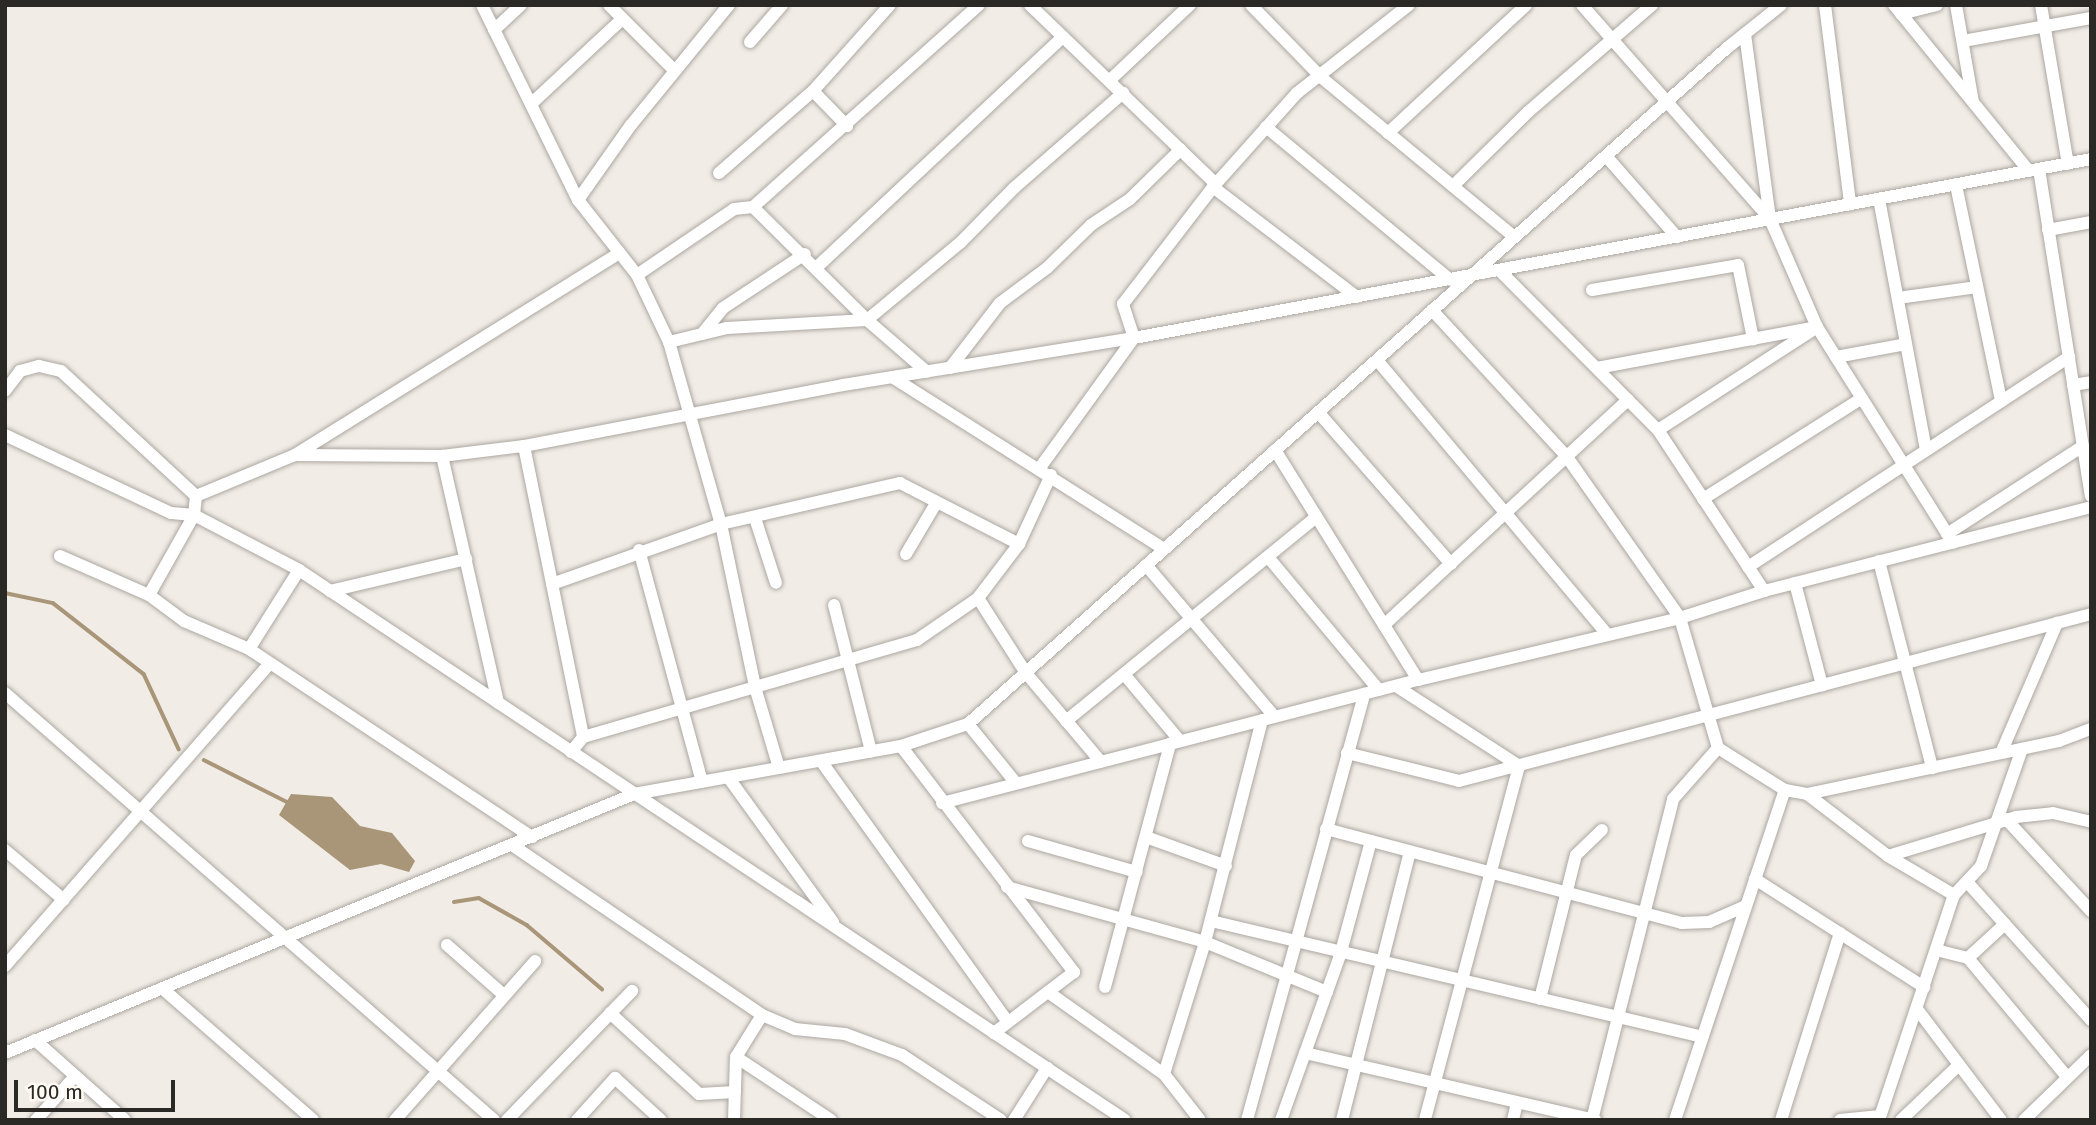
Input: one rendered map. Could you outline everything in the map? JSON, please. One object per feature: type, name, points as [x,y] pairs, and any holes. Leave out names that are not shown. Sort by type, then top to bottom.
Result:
[{"type":"street","points":[[482,5],[578,200],[637,275],[669,342],[721,524],[755,687],[779,768]]},
{"type":"street","points":[[495,30],[521,5]]},
{"type":"street","points":[[609,5],[675,71]]},
{"type":"street","points":[[578,200],[631,125],[729,5]]},
{"type":"street","points":[[750,42],[782,5]]},
{"type":"street","points":[[719,173],[813,91],[890,5]]},
{"type":"street","points":[[637,275],[734,209],[753,207],[979,5]]},
{"type":"street","points":[[1110,80],[1190,5]]},
{"type":"street","points":[[1251,5],[1322,78],[1514,237]]},
{"type":"street","points":[[1134,338],[1123,304],[1215,186],[1297,93],[1322,78],[1409,5]]},
{"type":"street","points":[[1388,133],[1526,5]]},
{"type":"street","points":[[1582,5],[1770,219]]},
{"type":"street","points":[[1453,186],[1612,38],[1652,5]]},
{"type":"street","points":[[5,1053],[634,794],[901,746],[968,724],[1668,100],[1781,5]]},
{"type":"street","points":[[1825,5],[1850,204]]},
{"type":"street","points":[[1898,10],[1937,5]]},
{"type":"street","points":[[1956,5],[1973,102]]},
{"type":"street","points":[[2041,5],[2068,164]]},
{"type":"street","points":[[1037,7],[1063,37],[1181,149],[1215,186],[1357,297]]},
{"type":"street","points":[[1898,10],[1973,102],[2034,170],[2049,230],[2091,496]]},
{"type":"street","points":[[1964,41],[2091,18]]},
{"type":"street","points":[[531,104],[622,19]]},
{"type":"street","points":[[1745,34],[1770,219],[1817,327],[1950,539]]},
{"type":"street","points":[[817,267],[1063,37]]},
{"type":"street","points":[[813,91],[847,125]]},
{"type":"street","points":[[669,342],[727,328],[867,320],[961,242],[1014,188],[1123,93]]},
{"type":"street","points":[[1266,127],[1450,280]]},
{"type":"street","points":[[950,368],[989,313],[1047,268],[1091,225],[1130,199],[1181,149]]},
{"type":"street","points":[[1606,156],[1677,237]]},
{"type":"street","points":[[295,455],[442,456],[524,446],[690,412],[1134,338],[2091,159]]},
{"type":"street","points":[[1956,185],[2001,401]]},
{"type":"street","points":[[1879,199],[1926,450]]},
{"type":"street","points":[[753,207],[805,254],[867,320],[927,372]]},
{"type":"street","points":[[2049,230],[2091,222]]},
{"type":"street","points":[[195,496],[295,455],[619,253]]},
{"type":"street","points":[[702,334],[723,308],[805,254]]},
{"type":"street","points":[[1592,290],[1738,265],[1753,340]]},
{"type":"street","points":[[1499,270],[1658,430],[1764,591]]},
{"type":"street","points":[[1898,298],[1977,287]]},
{"type":"street","points":[[1432,310],[1567,457],[1680,618],[1706,716],[1718,748],[1785,790],[1807,794],[2022,749],[2091,729]]},
{"type":"street","points":[[1597,369],[1817,327]]},
{"type":"street","points":[[1658,430],[1817,327]]},
{"type":"street","points":[[571,752],[583,737],[917,640],[978,598],[1019,544],[1045,472],[1134,338]]},
{"type":"street","points":[[1836,357],[1906,344]]},
{"type":"street","points":[[1748,566],[2069,357]]},
{"type":"street","points":[[1377,360],[1508,511],[1607,634]]},
{"type":"street","points":[[5,391],[20,371],[39,366],[61,371],[195,496]]},
{"type":"street","points":[[892,377],[999,448],[1045,472],[1164,550]]},
{"type":"street","points":[[2073,385],[2091,382]]},
{"type":"street","points":[[1703,499],[1861,398]]},
{"type":"street","points":[[1384,625],[1628,400]]},
{"type":"street","points":[[1318,412],[1451,564]]},
{"type":"street","points":[[5,435],[170,513],[194,515],[299,570],[1125,1120]]},
{"type":"street","points":[[524,446],[583,737]]},
{"type":"street","points":[[1950,539],[2083,446]]},
{"type":"street","points":[[1275,450],[1418,680]]},
{"type":"street","points":[[442,456],[498,703]]},
{"type":"street","points":[[552,584],[639,550],[721,524],[900,483],[935,505],[1019,544]]},
{"type":"street","points":[[149,595],[194,515],[195,496]]},
{"type":"street","points":[[906,554],[935,505]]},
{"type":"street","points":[[942,803],[1418,680],[1680,618],[1764,591],[1950,539],[2091,507]]},
{"type":"street","points":[[1066,721],[1316,517]]},
{"type":"street","points":[[755,518],[776,583]]},
{"type":"street","points":[[639,550],[702,782]]},
{"type":"street","points":[[61,556],[149,595],[184,621],[249,649],[533,837]]},
{"type":"street","points":[[1268,557],[1379,690]]},
{"type":"street","points":[[330,591],[466,559]]},
{"type":"street","points":[[1879,561],[1932,768]]},
{"type":"street","points":[[1146,565],[1269,718]]},
{"type":"street","points":[[249,649],[299,570]]},
{"type":"street","points":[[1795,583],[1822,685]]},
{"type":"street","points":[[978,598],[1026,673],[1101,762]]},
{"type":"street","points":[[834,604],[870,751]]},
{"type":"street","points":[[1347,752],[1460,781],[2091,614]]},
{"type":"street","points":[[2001,753],[2057,624]]},
{"type":"street","points":[[5,966],[269,664]]},
{"type":"street","points":[[1124,674],[1175,743]]},
{"type":"street","points":[[1396,686],[1518,766]]},
{"type":"street","points":[[5,693],[143,810],[494,1120]]},
{"type":"street","points":[[1247,1120],[1364,694]]},
{"type":"street","points":[[1164,1074],[1269,718]]},
{"type":"street","points":[[968,724],[1016,783]]},
{"type":"street","points":[[1105,987],[1175,743]]},
{"type":"street","points":[[901,746],[1073,972],[994,1033]]},
{"type":"street","points":[[1305,1054],[1593,1120],[1673,799],[1718,748]]},
{"type":"street","points":[[1840,1120],[1879,1118],[1954,895],[1981,866],[2003,819],[2022,749]]},
{"type":"street","points":[[821,761],[1008,1022]]},
{"type":"street","points":[[1426,1120],[1518,766]]},
{"type":"street","points":[[729,777],[839,930]]},
{"type":"street","points":[[1675,1120],[1785,790]]},
{"type":"street","points":[[1807,794],[1888,856],[1954,895]]},
{"type":"street","points":[[1888,856],[2003,819],[2053,813],[2091,822]]},
{"type":"street","points":[[2003,819],[2088,904]]},
{"type":"street","points":[[1326,830],[1696,925],[1746,906]]},
{"type":"street","points":[[1540,999],[1580,849],[1602,830]]},
{"type":"street","points":[[1146,838],[1226,866]]},
{"type":"street","points":[[1028,841],[1137,872]]},
{"type":"street","points":[[1281,1120],[1341,952],[1371,841]]},
{"type":"street","points":[[512,845],[762,1015],[795,1029],[845,1034],[902,1055],[1001,1120]]},
{"type":"street","points":[[5,850],[64,900]]},
{"type":"street","points":[[1342,1120],[1410,851]]},
{"type":"street","points":[[1755,878],[1924,988]]},
{"type":"street","points":[[1968,883],[2091,1020]]},
{"type":"street","points":[[1007,887],[1124,917],[1205,942],[1327,992]]},
{"type":"street","points":[[1211,921],[1703,1037]]},
{"type":"street","points":[[1968,958],[2005,924]]},
{"type":"street","points":[[1781,1120],[1840,933]]},
{"type":"street","points":[[447,945],[504,995]]},
{"type":"street","points":[[1936,950],[1968,958],[2067,1077]]},
{"type":"street","points":[[395,1120],[535,961]]},
{"type":"street","points":[[163,989],[313,1120]]},
{"type":"street","points":[[507,1120],[632,991]]},
{"type":"street","points":[[1048,992],[1164,1074],[1187,1108],[1200,1120]]},
{"type":"street","points":[[1917,1009],[2001,1120]]},
{"type":"street","points":[[610,1013],[699,1094],[735,1092]]},
{"type":"street","points":[[734,1120],[736,1057],[762,1015]]},
{"type":"street","points":[[35,1040],[125,1120]]},
{"type":"street","points":[[2024,1120],[2091,1055]]},
{"type":"street","points":[[736,1057],[831,1120]]},
{"type":"street","points":[[1901,1120],[1959,1065]]},
{"type":"street","points":[[1014,1120],[1047,1068]]},
{"type":"street","points":[[36,1120],[75,1076]]},
{"type":"street","points":[[577,1120],[615,1079],[661,1120]]},
{"type":"street","points":[[1513,1120],[1517,1102]]},
{"type":"street","points":[[1179,1120],[1187,1108]]},
{"type":"shaded area","points":[[291,794],[332,797],[360,826],[392,833],[415,861],[409,872],[381,864],[350,870],[279,815]]},
{"type":"waterway","points":[[5,593],[53,603],[144,674],[179,749]]},
{"type":"waterway","points":[[204,760],[289,803]]},
{"type":"waterway","points":[[454,902],[479,898],[527,925],[602,989]]}]
